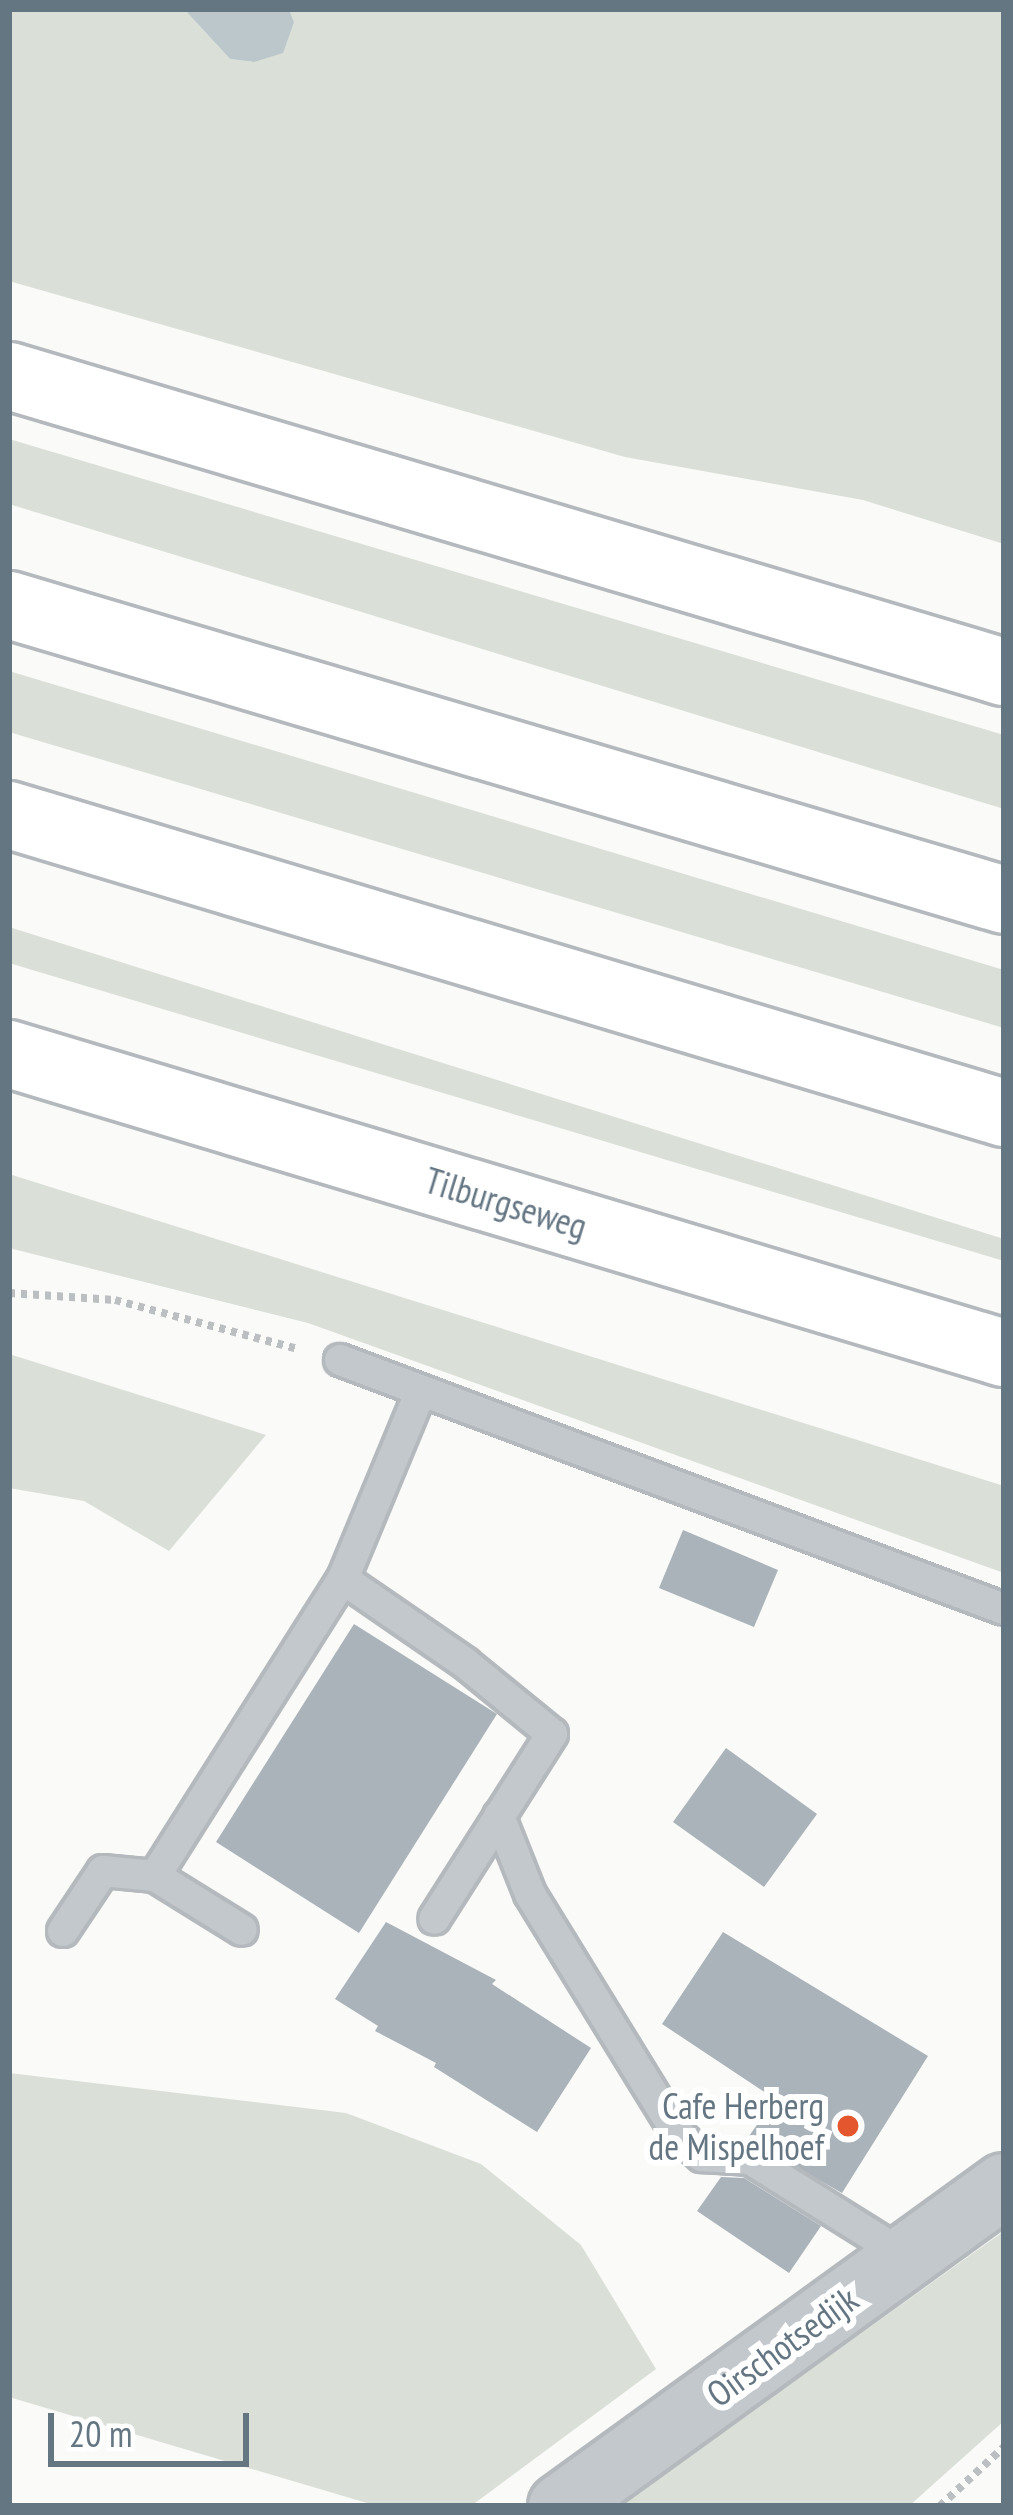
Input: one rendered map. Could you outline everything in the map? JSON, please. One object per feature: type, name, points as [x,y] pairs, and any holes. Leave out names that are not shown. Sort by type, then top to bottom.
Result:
[{"type":"highway","points":[[9,376],[1004,673]]},
{"type":"highway","points":[[9,605],[1004,901]]},
{"type":"highway","points":[[9,815],[1004,1113]]},
{"type":"highway","name":"Tilburgseweg","points":[[9,1054],[1004,1353]]},
{"type":"street","name":"Oirschotsedijk","points":[[560,2506],[1004,2185]]},
{"type":"lane","points":[[340,1360],[1004,1609]]},
{"type":"lane","points":[[155,1876],[344,1579],[421,1391]]},
{"type":"lane","points":[[344,1579],[465,1663],[552,1734],[434,1919]]},
{"type":"lane","points":[[500,1816],[530,1894],[677,2133],[702,2156],[750,2159],[905,2256]]},
{"type":"lane","points":[[63,1931],[104,1871],[155,1876],[242,1930]]},
{"type":"path","points":[[9,1293],[115,1300],[340,1360]]},
{"type":"path","points":[[940,2506],[1004,2447]]},
{"type":"shaded area","points":[[9,9],[184,9],[230,59],[254,62],[294,22],[289,9],[1004,9],[1004,544],[863,500],[625,457],[9,281]]},
{"type":"shaded area","points":[[184,9],[289,9],[294,22],[283,53],[254,62],[230,59]]},
{"type":"shaded area","points":[[9,439],[1004,735],[1004,809],[9,504]]},
{"type":"shaded area","points":[[9,671],[1004,970],[1004,1028],[9,732]]},
{"type":"shaded area","points":[[9,927],[1004,1239],[1004,1261],[9,963]]},
{"type":"shaded area","points":[[9,1174],[1004,1486],[1004,1573],[308,1323],[9,1248]]},
{"type":"shaded area","points":[[9,1354],[266,1435],[169,1551],[84,1501],[9,1488]]},
{"type":"shaded area","points":[[9,2073],[346,2113],[481,2164],[581,2245],[656,2369],[471,2506],[377,2506],[9,2397]]},
{"type":"shaded area","points":[[1004,2231],[1004,2421],[909,2506],[620,2506]]},
{"type":"building","points":[[683,1530],[778,1570],[754,1627],[659,1588]]},
{"type":"building","points":[[354,1624],[497,1714],[359,1933],[216,1842]]},
{"type":"building","points":[[726,1748],[817,1814],[764,1887],[673,1822]]},
{"type":"building","points":[[386,1922],[496,1980],[492,1984],[591,2048],[537,2132],[434,2067],[436,2063],[375,2031],[378,2026],[335,1999]]},
{"type":"building","points":[[723,1932],[928,2056],[842,2193],[747,2139],[775,2099],[662,2024]]},
{"type":"building","points":[[721,2177],[744,2178],[821,2226],[789,2273],[697,2211]]},
{"type":"place","name":"Cafe Herberg de Mispelhoef","points":[[848,2126]]}]
